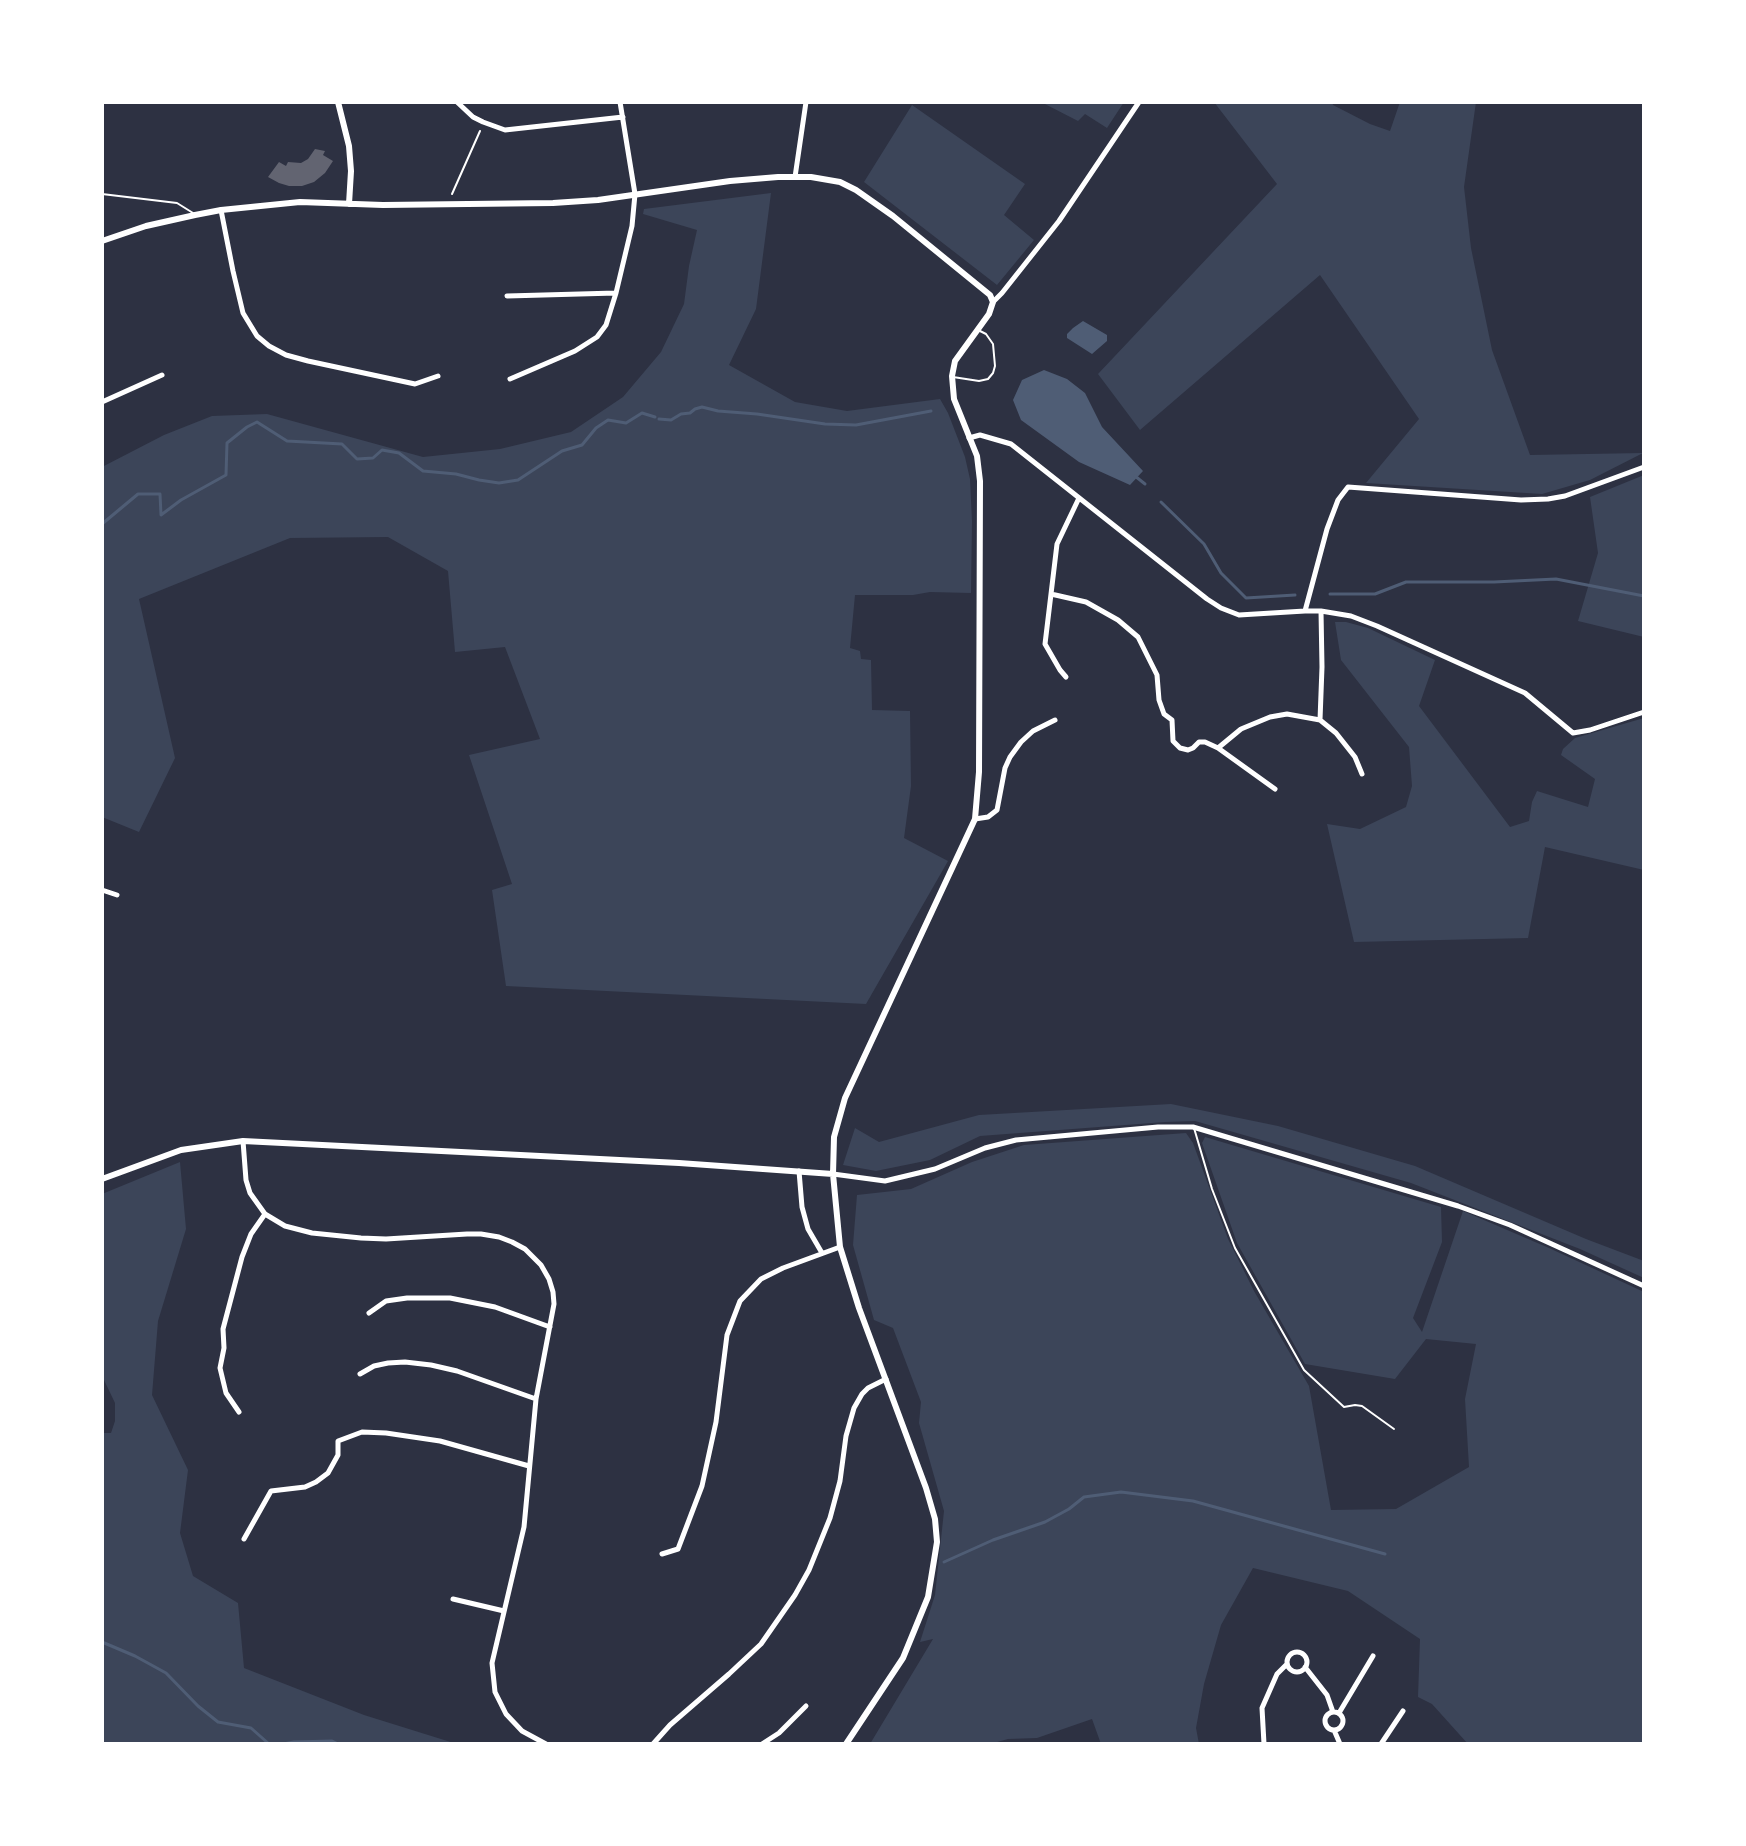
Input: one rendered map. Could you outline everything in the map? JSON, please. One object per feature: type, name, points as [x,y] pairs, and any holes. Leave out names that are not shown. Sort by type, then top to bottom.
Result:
[{"type":"street","points":[[338,102],[349,146],[349,204]]},
{"type":"street","points":[[457,102],[473,117],[505,130],[623,117]]},
{"type":"street","points":[[510,379],[575,351],[597,337],[606,325],[632,226],[635,194],[620,102]]},
{"type":"street","points":[[795,177],[806,102]]},
{"type":"street","points":[[846,1744],[903,1658],[928,1597],[937,1542],[935,1519],[926,1488],[859,1308],[840,1247],[833,1174],[834,1137],[845,1098],[975,819],[979,772],[980,481],[977,456],[954,399],[952,376],[955,361],[989,314],[993,302],[1059,221],[1139,102]]},
{"type":"street","points":[[102,241],[146,226],[195,215],[300,202],[553,203],[598,200],[730,181],[811,177],[840,182],[856,190],[986,291],[993,302]]},
{"type":"street","points":[[221,210],[243,313],[257,336],[269,346],[308,361],[415,384],[438,376]]},
{"type":"street","points":[[507,296],[616,293]]},
{"type":"street","points":[[102,402],[162,375]]},
{"type":"street","points":[[969,438],[980,435],[1011,444],[1221,608],[1239,615],[1321,611],[1351,616],[1525,693],[1573,733],[1644,712]]},
{"type":"street","points":[[1305,611],[1327,529],[1338,500],[1348,487],[1521,500],[1548,499],[1565,496],[1644,467]]},
{"type":"street","points":[[1066,677],[1045,644],[1057,544],[1079,498]]},
{"type":"street","points":[[1051,594],[1086,602],[1118,620],[1138,637],[1157,675],[1159,700],[1164,714],[1172,720],[1173,741],[1180,748],[1188,750],[1199,742],[1205,742],[1275,789]]},
{"type":"street","points":[[1320,720],[1321,611]]},
{"type":"street","points":[[1218,748],[1241,729],[1270,717],[1287,714],[1320,720],[1336,733],[1355,757],[1362,774]]},
{"type":"street","points":[[975,819],[988,817],[997,810],[1005,768],[1021,742],[1033,731],[1055,720]]},
{"type":"street","points":[[102,890],[117,895]]},
{"type":"street","points":[[102,1179],[181,1150],[243,1141],[679,1163],[799,1171],[885,1181],[925,1172],[985,1148],[1016,1140],[1158,1127],[1193,1127],[1458,1206],[1534,1236],[1644,1286]]},
{"type":"street","points":[[243,1141],[250,1193],[265,1214],[285,1226],[312,1233],[386,1239],[481,1234],[512,1242],[534,1257],[549,1279],[554,1304],[536,1399],[528,1497],[521,1543],[492,1663],[498,1702],[522,1731],[546,1744]]},
{"type":"street","points":[[799,1171],[802,1207],[808,1229],[822,1253]]},
{"type":"street","points":[[239,1412],[226,1393],[220,1368],[224,1348],[223,1329],[242,1257],[251,1234],[265,1214]]},
{"type":"street","points":[[662,1554],[678,1549],[702,1486],[716,1422],[727,1335],[740,1301],[761,1279],[840,1247]]},
{"type":"street","points":[[369,1313],[386,1301],[450,1298],[495,1307],[550,1327]]},
{"type":"street","points":[[360,1374],[388,1363],[431,1365],[536,1399]]},
{"type":"street","points":[[653,1744],[761,1644],[795,1595],[830,1518],[854,1408],[868,1388],[886,1379]]},
{"type":"street","points":[[244,1539],[271,1491],[305,1487],[316,1482],[328,1473],[338,1455],[338,1441],[362,1432],[440,1441],[529,1466]]},
{"type":"street","points":[[453,1599],[504,1611]]},
{"type":"street","points":[[1264,1744],[1262,1708],[1290,1654],[1299,1652],[1306,1658],[1305,1667],[1327,1695],[1336,1713],[1342,1717],[1343,1723],[1334,1730],[1324,1723],[1325,1717],[1336,1713],[1373,1656]]},
{"type":"street","points":[[1287,1664],[1297,1672],[1305,1667]]},
{"type":"street","points":[[762,1744],[779,1733],[806,1706]]},
{"type":"street","points":[[1381,1744],[1403,1711]]},
{"type":"street","points":[[1334,1730],[1340,1744]]},
{"type":"lane","points":[[102,194],[177,203],[195,215]]},
{"type":"lane","points":[[952,376],[979,381],[988,379],[993,373],[993,344],[986,334],[978,330]]},
{"type":"lane","points":[[1193,1127],[1235,1248],[1304,1370],[1344,1407],[1362,1406],[1394,1429]]},
{"type":"path","points":[[452,191],[483,122]]},
{"type":"shaded area","points":[[1041,102],[1124,102],[1107,128],[1085,114],[1078,121]]},
{"type":"shaded area","points":[[1214,102],[1332,102],[1370,124],[1390,131],[1400,102],[1476,102],[1464,187],[1471,248],[1492,350],[1530,455],[1643,453],[1590,480],[1542,494],[1366,483],[1419,419],[1320,275],[1140,430],[1098,374],[1277,184]]},
{"type":"shaded area","points":[[912,105],[1025,184],[1004,215],[1034,240],[997,285],[864,182]]},
{"type":"shaded area","points":[[771,193],[756,309],[729,365],[795,402],[847,411],[940,399],[965,457],[970,479],[971,593],[855,595],[850,648],[860,651],[861,659],[871,660],[872,710],[910,711],[911,786],[904,838],[948,861],[866,1004],[506,986],[492,890],[512,884],[469,755],[540,739],[505,647],[455,652],[448,571],[388,537],[290,538],[139,599],[175,758],[139,832],[102,817],[102,467],[164,435],[212,416],[267,414],[423,457],[500,449],[571,432],[623,397],[661,352],[684,304],[697,230],[643,214],[644,209]]},
{"type":"shaded area","points":[[1083,321],[1107,335],[1107,341],[1092,354],[1067,338],[1067,334]]},
{"type":"shaded area","points":[[1044,370],[1067,379],[1085,393],[1102,427],[1143,471],[1130,485],[1079,462],[1021,420],[1013,400],[1022,380]]},
{"type":"shaded area","points":[[1644,475],[1644,637],[1578,621],[1598,553],[1590,497]]},
{"type":"shaded area","points":[[1335,622],[1368,628],[1435,660],[1419,706],[1510,827],[1529,821],[1537,791],[1588,807],[1595,779],[1561,755],[1563,749],[1575,738],[1644,718],[1644,870],[1545,847],[1528,938],[1354,942],[1327,824],[1360,829],[1406,807],[1412,786],[1409,747],[1341,660]]},
{"type":"shaded area","points":[[1171,1104],[1278,1126],[1415,1166],[1644,1261],[1644,1278],[1580,1249],[1411,1183],[1195,1121],[980,1136],[930,1160],[876,1171],[843,1165],[855,1128],[879,1142],[979,1115]]},
{"type":"shaded area","points":[[1186,1133],[1193,1143],[1228,1239],[1309,1386],[1331,1510],[1396,1509],[1469,1467],[1465,1399],[1476,1344],[1426,1339],[1395,1379],[1305,1364],[1237,1243],[1202,1143],[1205,1137],[1441,1207],[1442,1242],[1413,1318],[1422,1332],[1463,1211],[1644,1292],[1644,1744],[1468,1744],[1432,1704],[1418,1697],[1420,1639],[1348,1591],[1253,1568],[1221,1625],[1204,1684],[1196,1728],[1199,1744],[1101,1744],[1092,1719],[1037,1738],[1008,1739],[990,1744],[870,1744],[933,1639],[920,1642],[935,1595],[944,1511],[919,1423],[921,1402],[893,1328],[874,1320],[853,1245],[857,1195],[911,1189],[972,1162],[1024,1145]]},
{"type":"shaded area","points":[[180,1162],[186,1229],[158,1321],[152,1395],[188,1470],[180,1533],[193,1576],[238,1603],[244,1668],[364,1715],[457,1744],[102,1744],[102,1433],[111,1433],[115,1403],[102,1381],[102,1194]]},
{"type":"building","points":[[315,149],[325,151],[323,155],[333,161],[314,182],[289,186],[268,177],[279,162],[286,166],[288,162],[301,163]]},
{"type":"waterway","points":[[659,419],[671,420],[702,407],[825,424],[856,425],[931,411]]},
{"type":"waterway","points":[[102,524],[138,494],[160,494],[161,515],[226,475],[227,443],[257,422],[287,441],[342,444],[357,459],[373,458],[382,450],[399,453],[423,471],[499,483],[518,480],[562,451],[582,445],[596,428],[608,420],[626,423],[642,413],[655,417]]},
{"type":"waterway","points":[[1135,476],[1145,484]]},
{"type":"waterway","points":[[1161,502],[1204,544],[1221,573],[1246,598],[1295,595]]},
{"type":"waterway","points":[[1330,594],[1375,594],[1406,582],[1556,579],[1644,596]]},
{"type":"waterway","points":[[944,1562],[993,1540],[1045,1522],[1084,1497],[1121,1492],[1193,1501],[1385,1554]]},
{"type":"waterway","points":[[102,1642],[166,1673],[218,1722],[251,1728],[269,1744]]},
{"type":"waterway","points":[[283,1744],[332,1741],[338,1744]]}]
